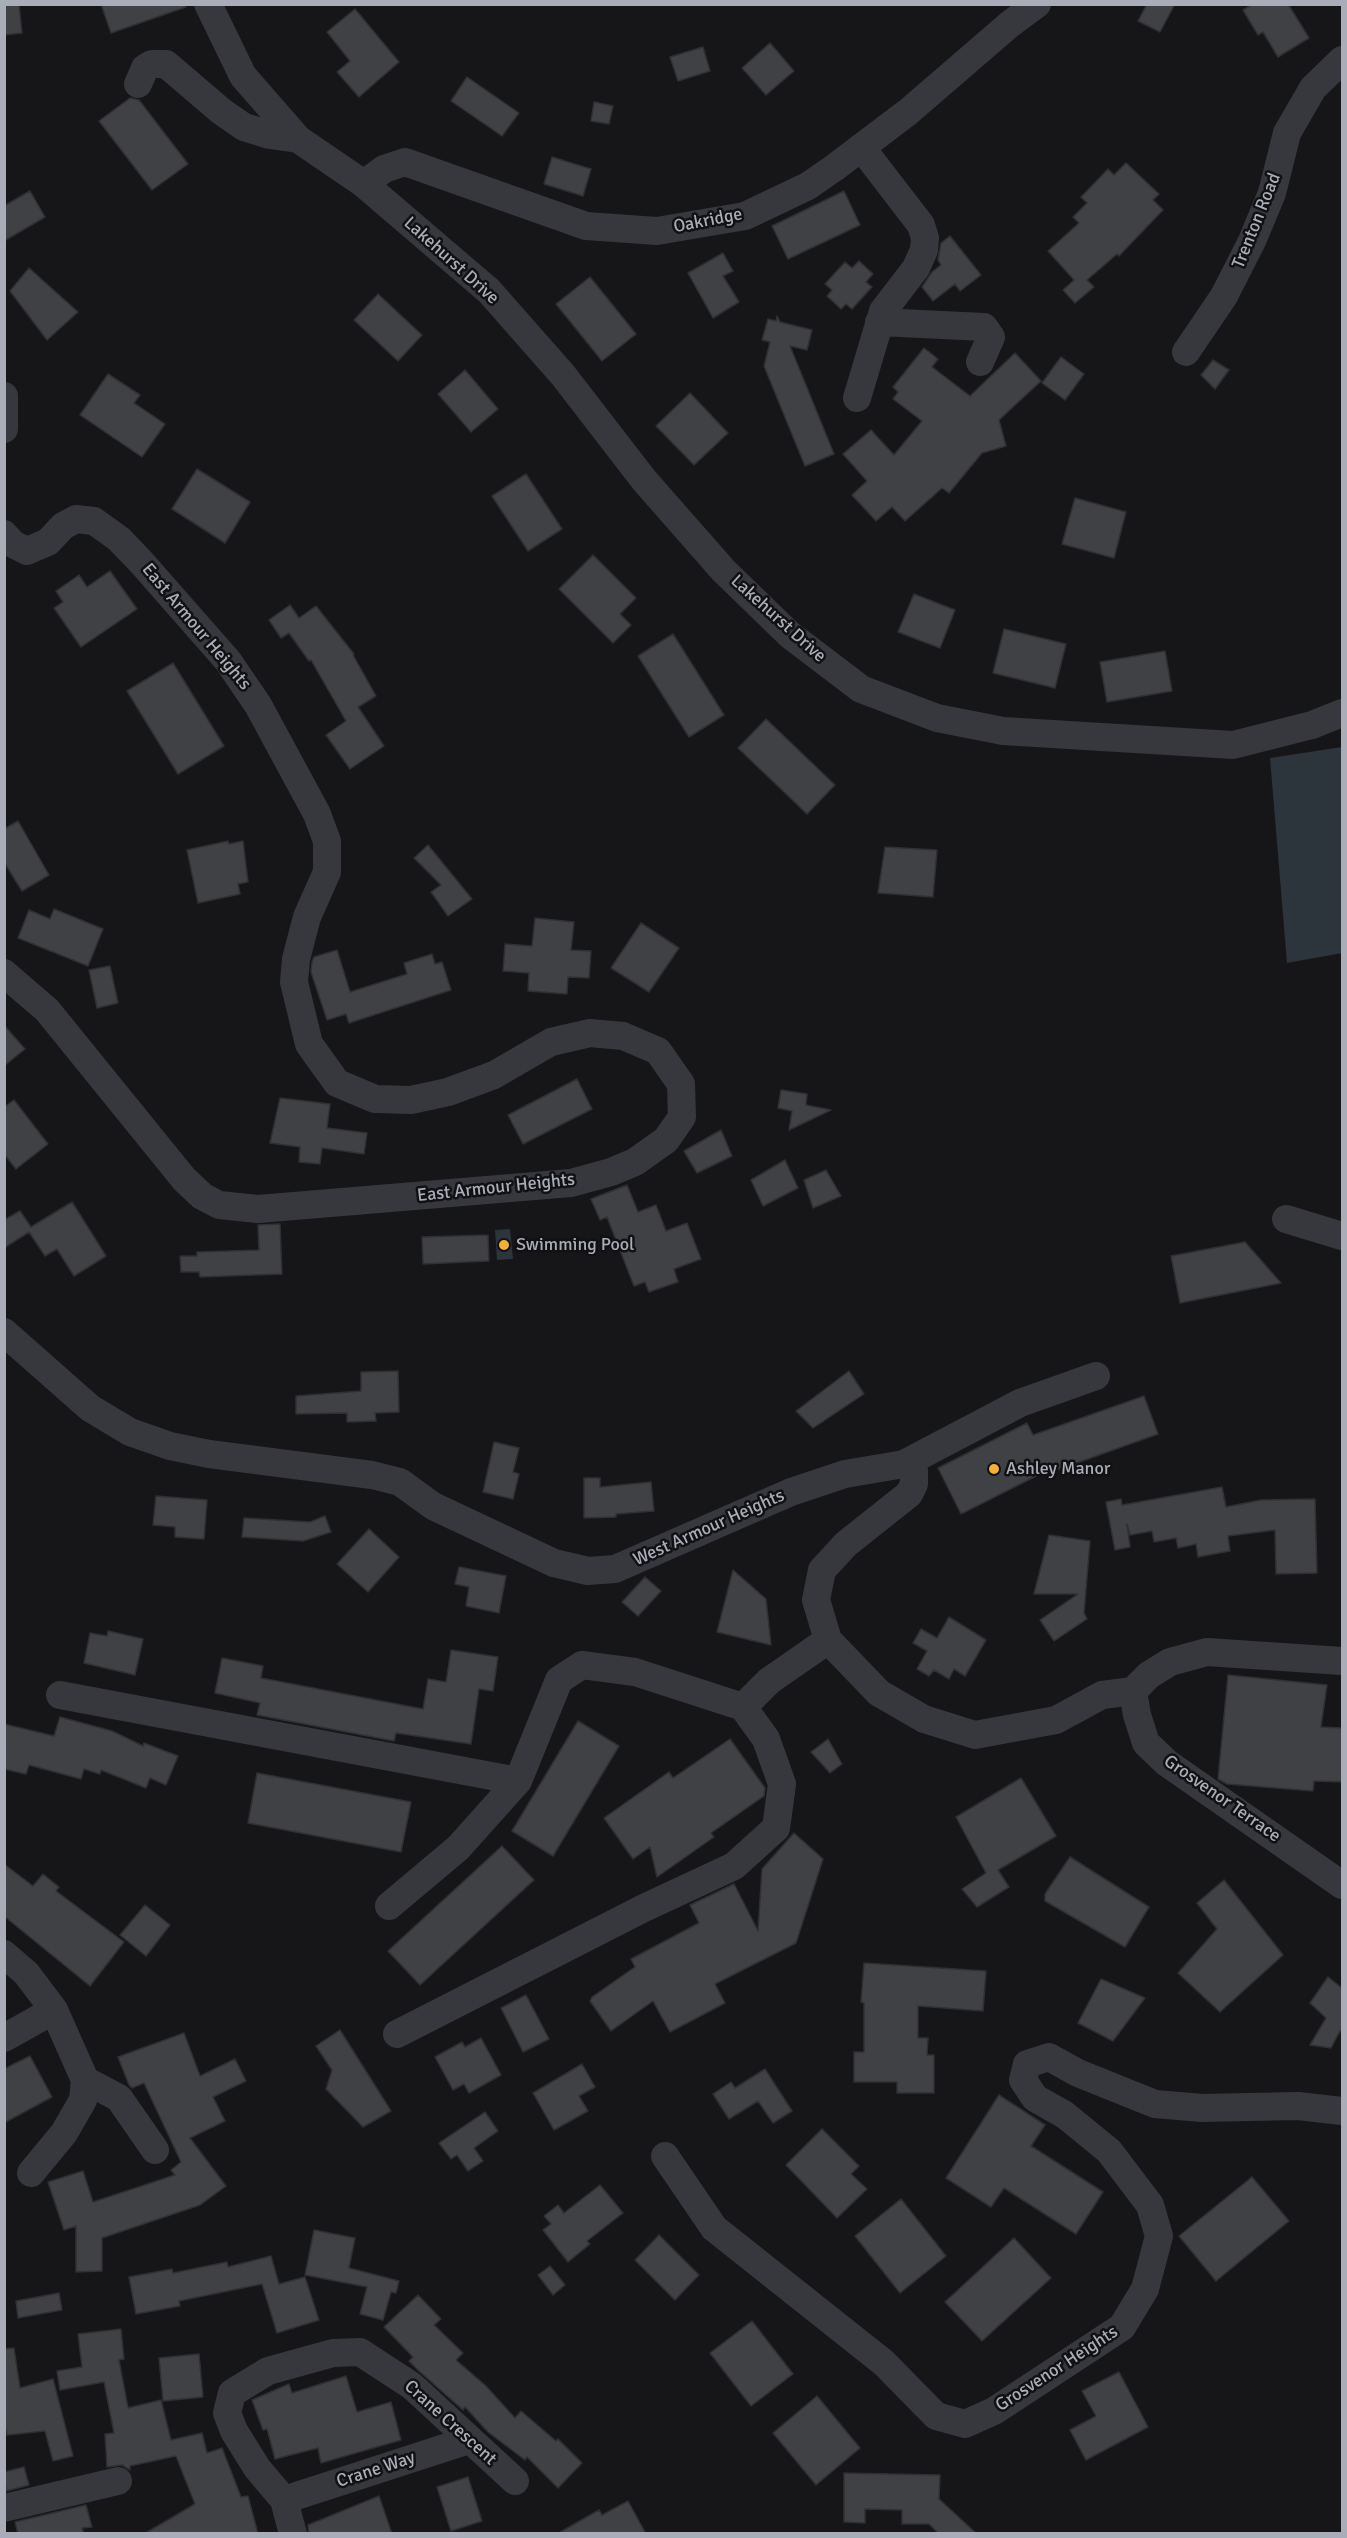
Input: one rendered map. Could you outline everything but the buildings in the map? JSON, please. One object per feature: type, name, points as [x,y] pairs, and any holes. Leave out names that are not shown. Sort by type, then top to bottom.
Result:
[{"type":"street","points":[[208,4],[243,76],[298,139]]},
{"type":"street","name":"Oakridge","points":[[364,184],[384,169],[405,162],[586,226],[657,231],[745,216],[808,186],[908,112],[1036,4]]},
{"type":"street","name":"Trenton Road","points":[[1186,352],[1224,296],[1252,241],[1272,193],[1287,133],[1313,88],[1342,60]]},
{"type":"street","points":[[138,84],[145,68],[152,63],[166,64],[221,111],[244,127],[270,135],[298,139]]},
{"type":"street","name":"Lakehurst Drive","points":[[298,139],[364,184],[489,291],[563,375],[644,480],[723,570],[790,635],[861,689],[938,718],[1003,731],[1233,745],[1312,725],[1342,713]]},
{"type":"street","points":[[857,398],[879,322],[888,302],[916,268],[924,250],[925,238],[921,225],[861,147]]},
{"type":"street","points":[[879,322],[984,327],[990,337],[980,363]]},
{"type":"street","points":[[4,396],[4,429]]},
{"type":"street","name":"East Armour Heights","points":[[4,534],[13,544],[27,551],[48,542],[63,526],[76,519],[94,521],[118,539],[142,563],[228,662],[258,705],[317,814],[327,841],[327,872],[307,917],[296,959],[294,982],[309,1044],[337,1083],[375,1099],[411,1100],[448,1092],[494,1075],[551,1042],[590,1033],[623,1036],[658,1051],[681,1084],[682,1117],[666,1140],[634,1161],[611,1172],[571,1183],[258,1209],[219,1205],[202,1196],[184,1179],[47,1010],[4,973]]},
{"type":"street","points":[[1286,1219],[1342,1236]]},
{"type":"street","name":"West Armour Heights","points":[[4,1332],[90,1408],[130,1432],[170,1446],[209,1454],[372,1475],[400,1482],[433,1506],[554,1563],[588,1571],[615,1569],[791,1492],[845,1474],[904,1464],[1011,1407],[1096,1376]]},
{"type":"street","points":[[904,1464],[914,1470],[914,1484],[909,1494],[846,1544],[822,1570],[816,1600],[828,1640],[879,1693],[924,1719],[975,1735],[1056,1720],[1102,1695],[1133,1691],[1149,1675],[1170,1662],[1208,1652],[1342,1661]]},
{"type":"street","points":[[743,1707],[769,1681],[828,1640]]},
{"type":"street","points":[[389,1906],[458,1848],[518,1781],[545,1719],[558,1680],[582,1665],[635,1672],[743,1707],[766,1739],[782,1784],[776,1828],[734,1866],[644,1908],[398,2034]]},
{"type":"street","name":"Grosvenor Terrace","points":[[1133,1691],[1137,1715],[1146,1743],[1167,1763],[1342,1885]]},
{"type":"street","points":[[60,1695],[518,1781]]},
{"type":"street","points":[[4,1954],[26,1973],[54,2010],[85,2080],[83,2100],[64,2133],[31,2173]]},
{"type":"street","points":[[4,2038],[54,2010]]},
{"type":"street","name":"Grosvenor Heights","points":[[665,2156],[714,2228],[884,2363],[936,2416],[965,2424],[994,2411],[1122,2327],[1145,2289],[1159,2236],[1150,2205],[1109,2151],[1065,2115],[1035,2098],[1023,2080],[1027,2064],[1049,2057],[1078,2073],[1155,2103],[1202,2108],[1298,2106],[1342,2111]]},
{"type":"street","points":[[85,2080],[118,2098],[155,2150]]},
{"type":"street","name":"Crane Crescent","points":[[293,2534],[284,2500],[256,2468],[234,2431],[227,2413],[232,2393],[268,2371],[333,2353],[360,2352],[412,2386],[515,2481]]},
{"type":"street","name":"Crane Way","points":[[284,2500],[469,2440]]},
{"type":"street","points":[[4,2508],[118,2481]]},
{"type":"shaded area","points":[[1342,747],[1342,953],[1287,963],[1270,758]]},
{"type":"shaded area","name":"Swimming Pool","points":[[510,1229],[513,1259],[497,1260],[495,1230]]},
{"type":"place","name":"Swimming Pool","points":[[504,1245]]},
{"type":"place","name":"Ashley Manor","points":[[994,1469]]}]
